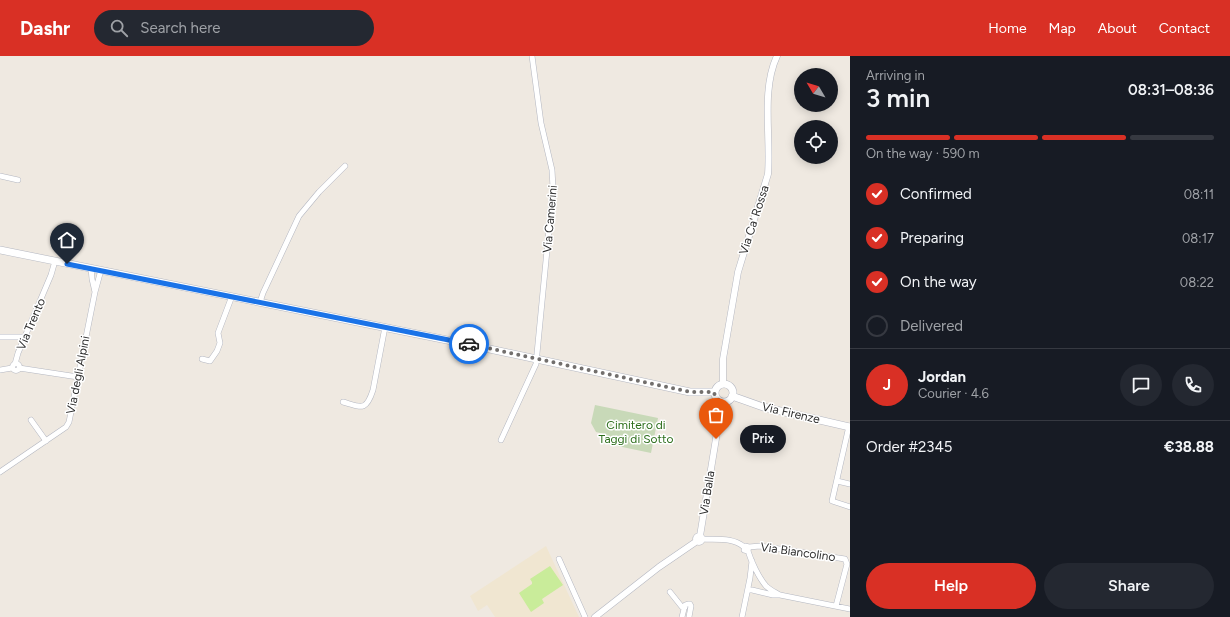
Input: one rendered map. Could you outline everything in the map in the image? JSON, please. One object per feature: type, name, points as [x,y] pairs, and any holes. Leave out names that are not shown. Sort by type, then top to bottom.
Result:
[{"type":"main road","points":[[0,250],[386,327],[690,392],[714,392]]},
{"type":"main road","points":[[727,384],[733,393],[728,401],[722,402],[716,397],[714,392],[717,387],[727,384]]},
{"type":"main road","name":"Via Firenze","points":[[732,396],[763,407],[850,427]]},
{"type":"street","name":"Via Camerini","points":[[532,56],[541,123],[554,178],[536,358]]},
{"type":"street","name":"Via Ca' Rossa","points":[[723,384],[723,359],[738,272],[768,174],[769,87],[771,71],[777,56]]},
{"type":"street","points":[[260,302],[300,216],[319,192],[345,166]]},
{"type":"street","points":[[0,176],[18,180]]},
{"type":"street","name":"Via Trento","points":[[16,367],[25,337],[51,275],[55,261]]},
{"type":"street","name":"Via degli Alpini","points":[[91,268],[92,279],[96,292]]},
{"type":"street","name":"Via degli Alpini","points":[[0,472],[66,427],[69,422],[101,270]]},
{"type":"street","points":[[202,359],[210,361],[217,352],[220,342],[218,333],[232,296]]},
{"type":"street","points":[[343,402],[361,407],[369,400],[373,390],[386,327]]},
{"type":"street","points":[[0,337],[25,337]]},
{"type":"street","points":[[501,440],[534,368],[536,358]]},
{"type":"street","name":"Via Trento","points":[[0,370],[16,367],[78,377]]},
{"type":"street","name":"Via Balla","points":[[700,539],[722,402]]},
{"type":"street","points":[[31,420],[46,441]]},
{"type":"street","points":[[850,427],[832,501],[850,507]]},
{"type":"street","points":[[837,481],[850,484]]},
{"type":"street","points":[[595,617],[659,567],[700,539],[729,540],[747,548],[758,573],[767,587],[780,595]]},
{"type":"street","name":"Via Biancolino","points":[[747,548],[756,546],[766,547],[848,560],[836,606]]},
{"type":"street","points":[[559,559],[585,617]]},
{"type":"street","points":[[742,617],[752,561]]},
{"type":"street","points":[[750,578],[753,574],[758,573]]},
{"type":"street","points":[[756,591],[764,591],[767,587]]},
{"type":"street","points":[[748,589],[850,609]]},
{"type":"street","points":[[670,592],[684,607]]},
{"type":"street","points":[[682,617],[684,607],[690,604],[689,617]]},
{"type":"shaded area","points":[[546,546],[579,617],[495,617],[487,605],[478,611],[470,596]]},
{"type":"green space","name":"Cimitero di Taggì di Sotto","points":[[595,405],[658,418],[651,453],[603,443],[604,434],[596,432],[591,423]]},
{"type":"green space","points":[[550,566],[563,585],[542,599],[544,603],[531,612],[519,593],[532,584],[530,579]]},
{"type":"way so far","points":[[469,344],[690,392],[714,392],[717,400],[722,402],[716,439]]},
{"type":"place","name":"Prix","points":[[716,439]]},
{"type":"route","points":[[67,264],[469,344]]}]
